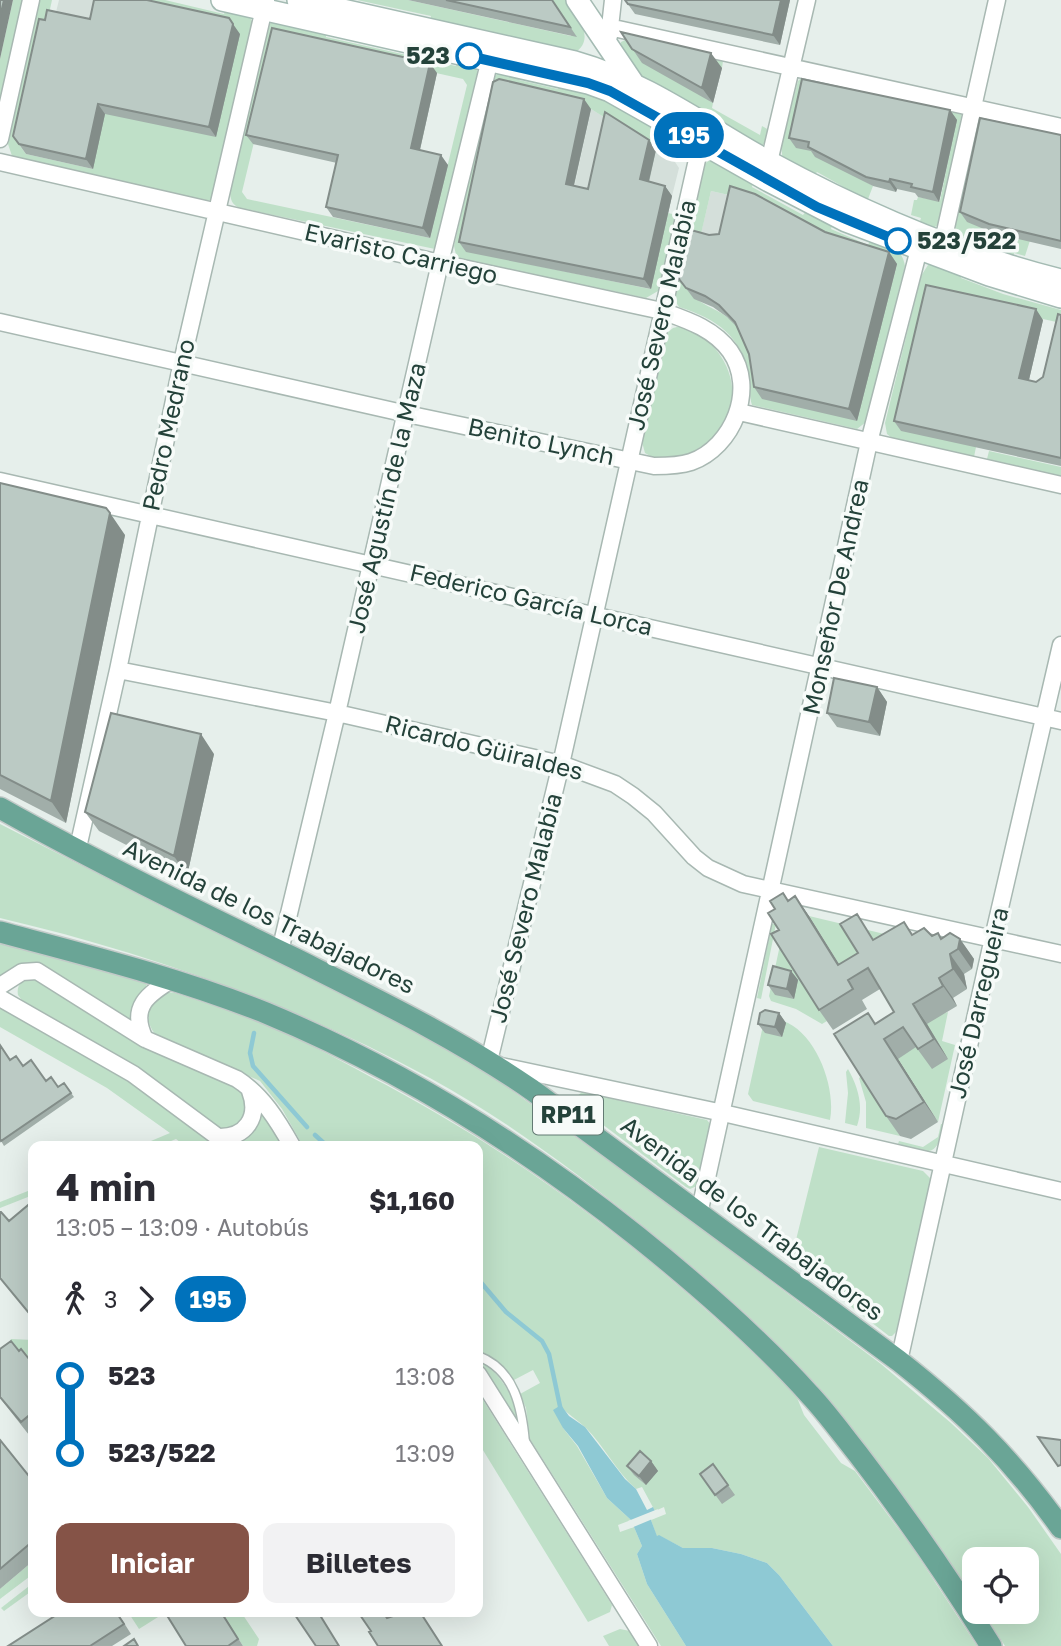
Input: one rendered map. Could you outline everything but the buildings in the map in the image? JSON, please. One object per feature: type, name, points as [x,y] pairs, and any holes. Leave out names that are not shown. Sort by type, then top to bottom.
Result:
[{"type":"main road","points":[[222,0],[266,5],[492,52],[575,62],[611,73],[769,162],[854,206],[1023,270],[1061,280]]},
{"type":"main road","points":[[298,0],[492,52],[619,95],[817,207],[989,275],[1061,297]]},
{"type":"main road","points":[[577,0],[603,29],[615,57],[650,112]]},
{"type":"main road","points":[[575,62],[589,52],[603,29]]},
{"type":"main road","name":"Avenida de los Trabajadores","points":[[0,808],[77,852],[418,1020],[492,1063],[560,1109],[899,1361],[978,1427],[1008,1459],[1061,1528]]},
{"type":"main road","name":"RP11","points":[[0,932],[173,979],[267,1013],[429,1092],[548,1169],[676,1268],[737,1320],[819,1405],[914,1529],[990,1646]]},
{"type":"street","points":[[0,139],[31,0]]},
{"type":"street","points":[[613,0],[603,29],[1061,127]]},
{"type":"street","points":[[769,162],[807,0]]},
{"type":"street","points":[[919,249],[943,241],[997,0]]},
{"type":"street","name":"Pedro Medrano","points":[[77,852],[182,362],[266,5]]},
{"type":"street","name":"José Agustín de la Maza","points":[[280,951],[440,263],[492,52]]},
{"type":"street","name":"José Severo Malabia","points":[[492,1063],[701,142]]},
{"type":"street","name":"Evaristo Carriego","points":[[0,162],[662,311],[705,329],[731,352],[741,380],[738,412]]},
{"type":"street","name":"Monseñor De Andrea","points":[[699,1213],[869,442],[919,249]]},
{"type":"street","name":"Benito Lynch","points":[[0,321],[407,414],[654,466],[674,466],[692,461],[720,442],[731,428],[738,412]]},
{"type":"street","points":[[738,412],[1061,485]]},
{"type":"street","name":"Federico García Lorca","points":[[0,481],[1053,719]]},
{"type":"street","name":"José Darregueira","points":[[899,1361],[993,938],[1053,719],[1061,645]]},
{"type":"street","name":"Ricardo Güiraldes","points":[[118,670],[337,713],[561,764],[595,775],[633,796],[654,813],[682,846],[708,868],[743,884],[1061,954]]},
{"type":"street","points":[[0,986],[22,972],[37,971],[145,1039],[248,1086],[269,1110],[289,1141]]},
{"type":"street","points":[[145,1039],[139,1024],[140,1010],[154,990],[173,979]]},
{"type":"street","points":[[0,998],[132,1074],[223,1141]]},
{"type":"street","points":[[492,1063],[1061,1191]]},
{"type":"street","points":[[226,1141],[249,1125],[254,1105],[248,1086]]},
{"type":"street","points":[[483,1382],[649,1646]]},
{"type":"lane","points":[[483,1358],[499,1368],[520,1402],[525,1450]]},
{"type":"shaded area","points":[[59,0],[103,0],[97,29],[54,20]]},
{"type":"shaded area","points":[[591,109],[612,122],[595,198],[573,193]]},
{"type":"shaded area","points":[[656,150],[675,162],[679,168],[672,196],[647,189]]},
{"type":"shaded area","points":[[711,191],[738,197],[726,249],[699,242]]},
{"type":"green space","points":[[13,0],[23,0],[0,104],[0,59]]},
{"type":"green space","points":[[38,0],[52,0],[20,146],[26,154],[93,169],[110,0],[165,0],[224,14],[226,8],[249,15],[253,24],[211,200],[201,200],[12,156],[8,144]]},
{"type":"green space","points":[[357,0],[408,0],[571,36],[572,30],[552,0],[567,0],[583,27],[584,41],[581,48],[574,53],[430,22],[431,16]]},
{"type":"green space","points":[[272,21],[326,31],[326,37],[456,66],[458,61],[476,68],[479,76],[435,249],[240,208],[233,203],[230,191]],"holes":[[[279,38],[463,79],[467,85],[430,238],[247,199],[242,192]]]},
{"type":"green space","points":[[627,39],[723,61],[722,68],[640,49],[713,103],[712,108],[760,135],[762,126],[769,130],[766,142],[760,147],[644,81],[620,47],[621,42]]},
{"type":"green space","points":[[499,72],[519,75],[519,80],[558,89],[561,84],[617,102],[617,108],[672,139],[666,156],[591,109],[505,89],[466,251],[650,289],[668,213],[677,215],[658,291],[646,298],[461,259],[456,255],[454,246],[493,78]]},
{"type":"green space","points":[[802,77],[962,113],[937,226],[919,224],[921,218],[911,215],[914,200],[918,197],[940,201],[956,120],[816,152],[873,186],[868,199],[863,197],[860,202],[856,200],[858,195],[817,172],[813,177],[783,161],[781,146],[798,81]]},
{"type":"green space","points":[[985,118],[1061,135],[1061,144],[1025,256],[1014,253],[1013,258],[956,235],[976,125]]},
{"type":"green space","points":[[711,159],[753,181],[752,187],[803,215],[807,210],[833,223],[831,229],[868,245],[871,239],[883,243],[901,255],[905,266],[866,422],[857,429],[752,405],[746,363],[734,340],[705,317],[679,307],[674,299],[703,165]],"holes":[[[711,191],[738,197],[897,264],[856,420],[727,317],[701,302],[688,290]]]},
{"type":"green space","points":[[935,264],[961,272],[961,278],[1003,294],[1061,310],[1061,323],[934,295],[976,447],[974,457],[893,439],[887,434],[885,423],[921,276],[928,265]]},
{"type":"green space","points":[[681,326],[707,341],[726,364],[731,378],[731,407],[719,431],[700,447],[678,457],[655,458],[645,453],[642,442],[667,333]]},
{"type":"green space","points":[[989,451],[1061,467],[1061,476],[987,459]]},
{"type":"green space","points":[[0,824],[165,908],[391,1017],[480,1067],[881,1364],[988,1458],[1028,1507],[1061,1554],[1061,1646],[1005,1646],[991,1624],[1039,1624],[1039,1547],[962,1547],[962,1580],[838,1410],[775,1341],[647,1229],[542,1149],[459,1094],[327,1027],[166,965],[0,918]]},
{"type":"green space","points":[[809,916],[918,942],[850,982]]},
{"type":"green space","points":[[772,924],[776,924],[761,999],[757,998]]},
{"type":"green space","points":[[0,944],[148,981],[132,1022],[53,974],[0,978]]},
{"type":"green space","points":[[780,945],[827,1021],[822,1024],[796,1009],[771,1001],[769,996]]},
{"type":"green space","points":[[32,977],[164,1055],[236,1087],[244,1093],[248,1102],[243,1126],[219,1130],[24,1003],[18,995],[18,988],[23,981]]},
{"type":"green space","points":[[167,992],[175,993],[250,1018],[340,1060],[482,1141],[300,1141],[282,1109],[260,1081],[155,1034],[148,1016],[156,1000]]},
{"type":"green space","points":[[0,1005],[119,1072],[213,1141],[151,1141],[170,1133],[107,1088],[0,1027]]},
{"type":"green space","points":[[917,1008],[942,1014],[948,1012],[942,1041],[955,1045],[938,1122],[898,1059]]},
{"type":"green space","points":[[767,1018],[786,1022],[799,1030],[816,1052],[830,1094],[830,1120],[753,1101],[748,1094],[764,1021]]},
{"type":"green space","points":[[848,1069],[859,1097],[857,1126],[845,1123]]},
{"type":"green space","points":[[862,1076],[900,1136],[866,1128],[866,1102],[859,1078]]},
{"type":"green space","points":[[582,1092],[707,1120],[711,1125],[697,1186],[690,1189],[686,1187],[578,1106],[575,1098]]},
{"type":"green space","points":[[264,1115],[279,1141],[240,1141],[256,1127],[259,1117]]},
{"type":"green space","points":[[941,1124],[944,1124],[938,1144],[930,1151],[898,1144],[899,1141],[923,1147],[938,1137]]},
{"type":"green space","points":[[483,1141],[539,1178],[644,1258],[695,1300],[792,1391],[804,1415],[841,1463],[855,1471],[912,1547],[977,1646],[833,1646],[767,1563],[712,1548],[683,1548],[657,1537],[651,1520],[666,1514],[664,1507],[655,1511],[642,1487],[636,1489],[586,1428],[560,1406],[563,1428],[577,1446],[607,1498],[631,1520],[618,1525],[620,1532],[634,1527],[642,1546],[637,1554],[647,1584],[686,1646],[661,1646],[530,1439],[526,1408],[520,1394],[540,1383],[533,1370],[512,1381],[498,1363],[483,1353]]},
{"type":"green space","points":[[819,1147],[923,1171],[931,1179],[897,1331],[892,1336],[791,1260]]},
{"type":"green space","points":[[28,1191],[28,1197],[0,1208],[0,1202]]},
{"type":"green space","points":[[11,1339],[28,1340],[28,1362],[7,1346]]},
{"type":"green space","points":[[483,1363],[494,1371],[506,1387],[517,1413],[517,1420]]},
{"type":"green space","points":[[483,1400],[612,1605],[610,1612],[588,1622],[483,1450]]},
{"type":"green space","points":[[28,1565],[28,1578],[0,1599],[0,1589]]},
{"type":"green space","points":[[28,1587],[28,1594],[4,1611],[1,1608]]},
{"type":"green space","points":[[131,1617],[158,1617],[139,1629]]},
{"type":"green space","points":[[225,1617],[244,1617],[259,1639],[257,1646],[243,1646]]},
{"type":"green space","points":[[620,1629],[630,1631],[640,1646],[609,1646],[603,1636]]},
{"type":"water","points":[[561,1405],[569,1416],[585,1427],[625,1479],[636,1489],[647,1510],[653,1507],[655,1511],[651,1520],[657,1536],[683,1548],[712,1548],[767,1563],[833,1646],[686,1646],[647,1584],[637,1554],[642,1546],[631,1520],[607,1498],[578,1446],[553,1410]]},
{"type":"pier","points":[[658,1509],[655,1518],[631,1528],[628,1521]]},
{"type":"waterway","points":[[254,1033],[250,1053],[253,1066],[307,1127]]},
{"type":"waterway","points":[[315,1135],[322,1141]]},
{"type":"waterway","points":[[483,1285],[506,1312],[542,1341],[549,1354],[561,1411]]},
{"type":"bus line","name":"195","points":[[469,56],[588,83],[610,91],[817,207],[898,241]]},
{"type":"place","name":"523","points":[[469,56]]},
{"type":"place","name":"523/522","points":[[898,241]]}]
